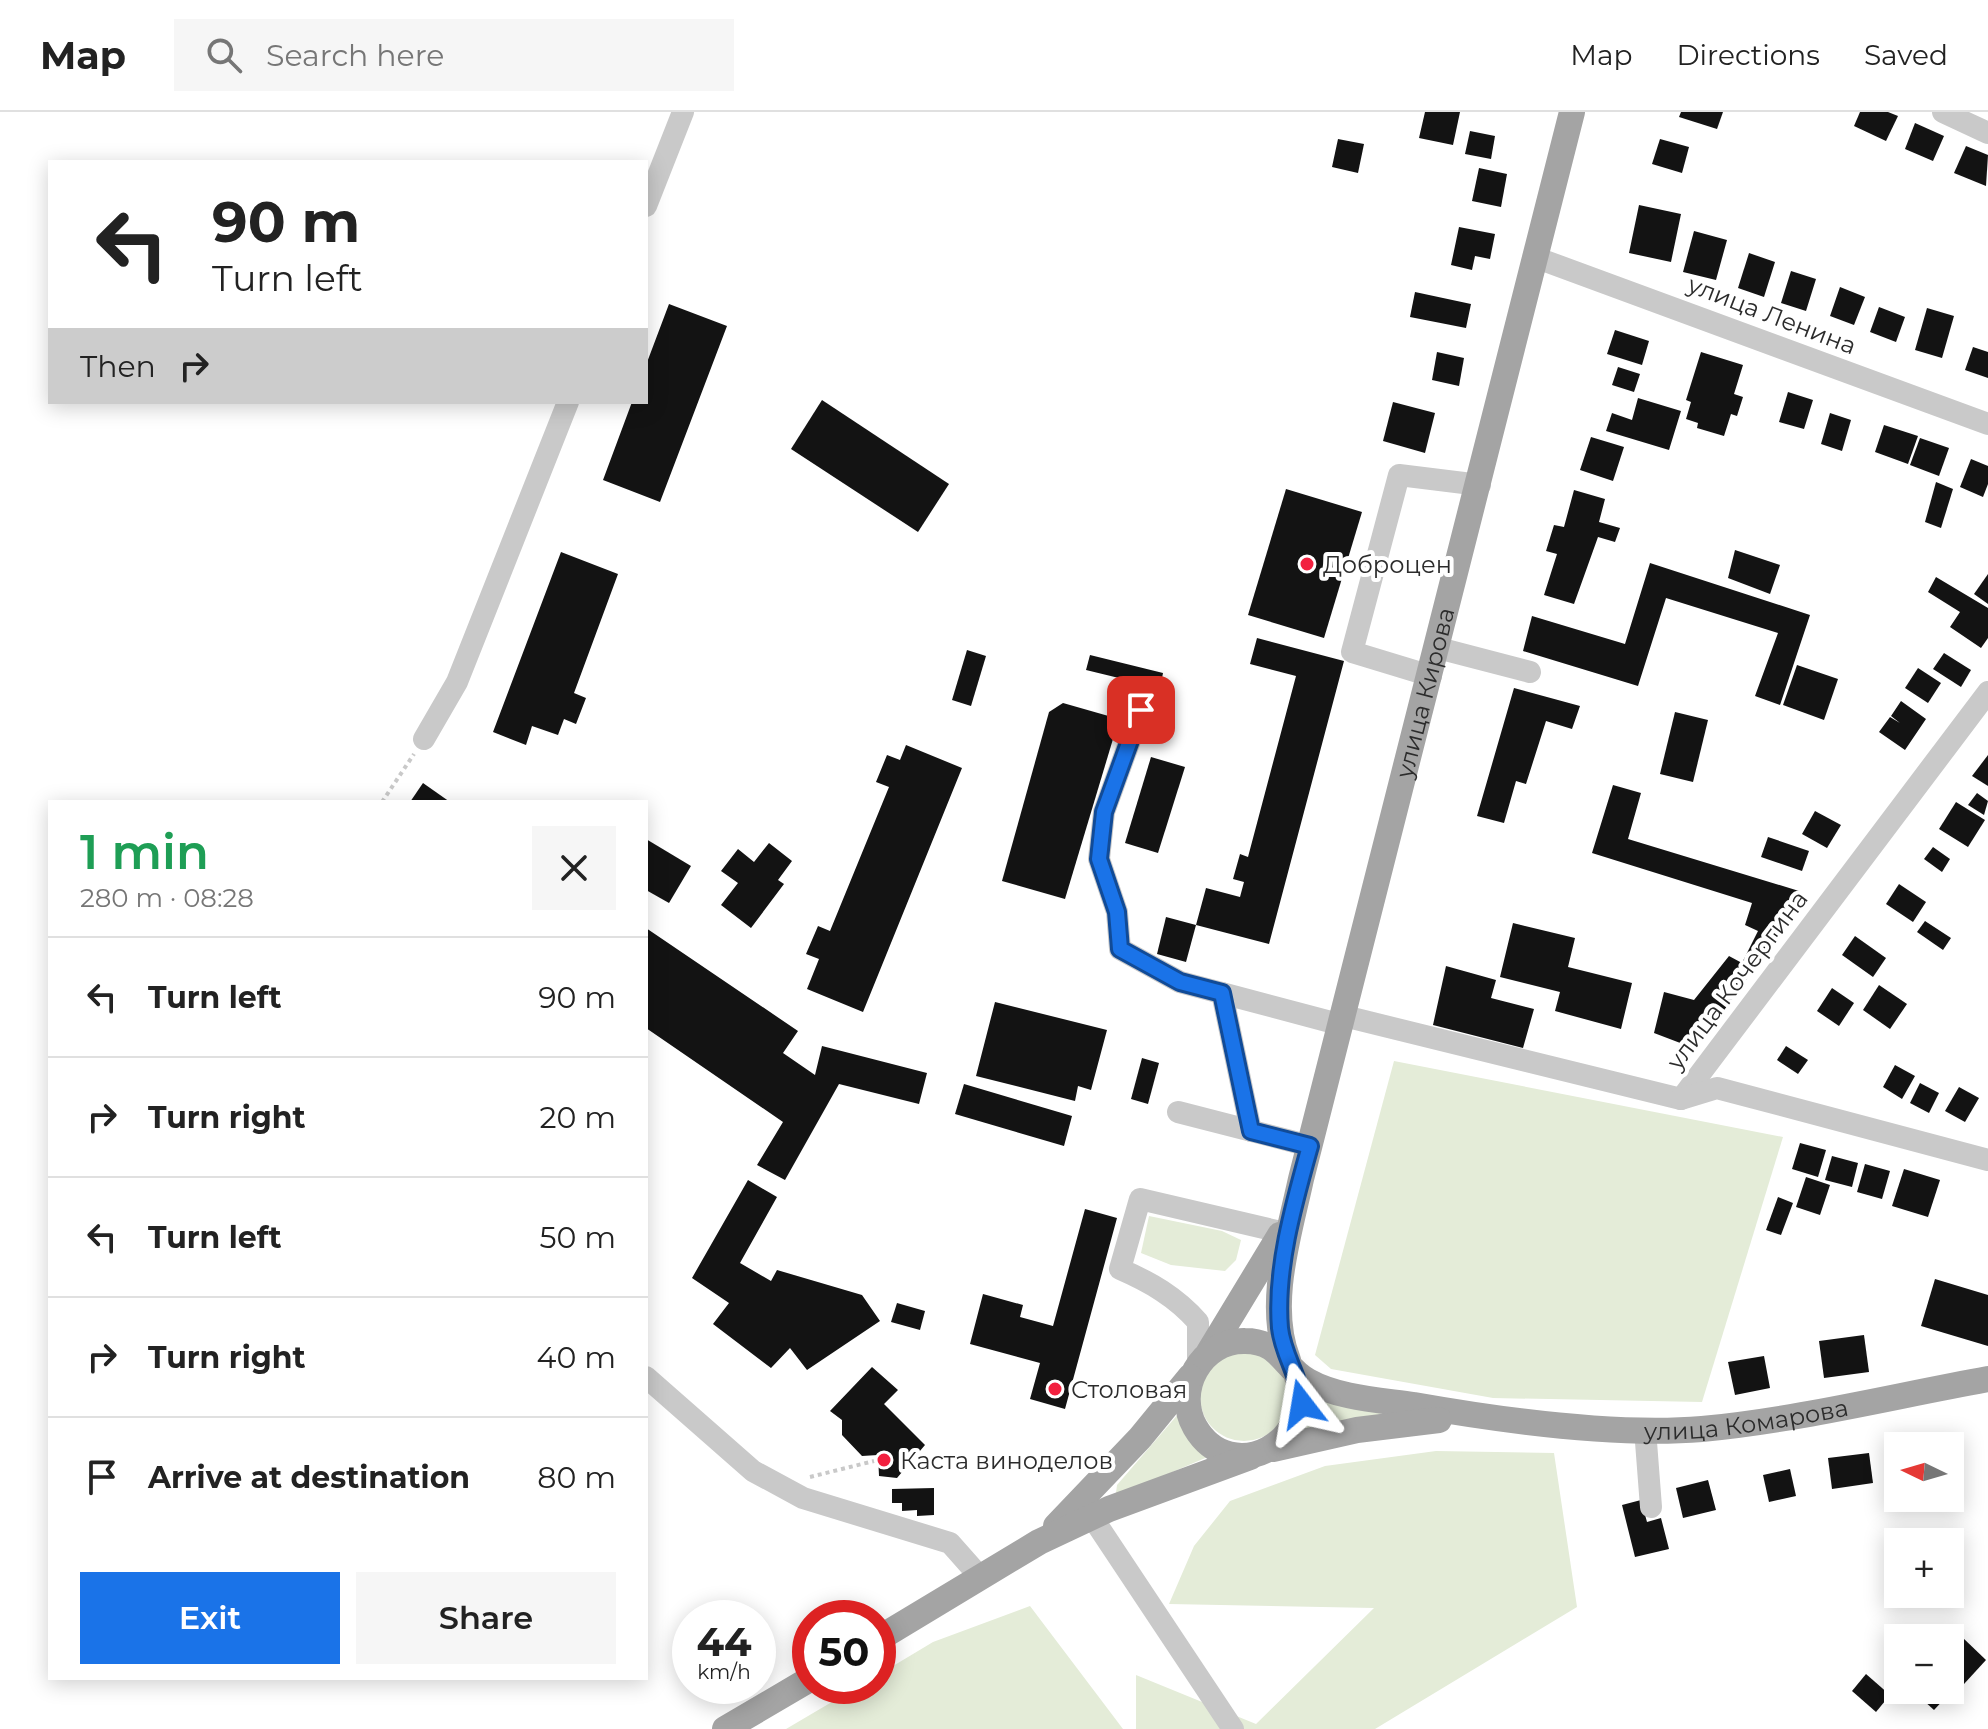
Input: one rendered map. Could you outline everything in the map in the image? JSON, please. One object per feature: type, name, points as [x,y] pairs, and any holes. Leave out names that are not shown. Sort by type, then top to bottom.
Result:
[{"type":"main road","name":"улица Кирова","points":[[1301,1179],[1480,485],[1572,112]]},
{"type":"main road","points":[[1039,1542],[1088,1496],[1199,1365],[1269,1258],[1301,1179]]},
{"type":"main road","points":[[1301,1179],[1280,1299],[1280,1327],[1292,1366],[1302,1404],[1296,1423],[1284,1439],[1263,1452],[1223,1451],[1196,1429],[1189,1413],[1199,1365],[1243,1340],[1261,1343],[1292,1366],[1325,1388],[1502,1417]]},
{"type":"main road","name":"улица Комарова","points":[[1502,1417],[1645,1429],[1701,1429],[1988,1379]]},
{"type":"main road","points":[[896,1628],[1039,1542],[1092,1517],[1263,1452],[1357,1430],[1415,1421],[1502,1417]]},
{"type":"main road","points":[[725,1729],[792,1690]]},
{"type":"street","points":[[648,201],[683,112]]},
{"type":"street","points":[[1943,112],[1988,133]]},
{"type":"street","name":"улица Ленина","points":[[1537,258],[1988,424]]},
{"type":"street","points":[[424,739],[457,682],[567,404]]},
{"type":"street","points":[[1431,676],[1352,652],[1399,475],[1480,485]]},
{"type":"street","points":[[1438,648],[1530,672]]},
{"type":"street","name":"улица Кочергина","points":[[1141,710],[1104,812],[1099,859],[1117,912],[1120,949],[1180,982],[1681,1099],[1988,692]]},
{"type":"street","points":[[1222,993],[1251,1131]]},
{"type":"street","points":[[1681,1099],[1717,1088],[1988,1160]]},
{"type":"street","points":[[1178,1112],[1310,1146]]},
{"type":"street","points":[[1199,1365],[1198,1322],[1182,1304],[1148,1281],[1120,1269],[1140,1199],[1281,1232]]},
{"type":"street","points":[[648,1379],[753,1471],[803,1498],[950,1543],[981,1578]]},
{"type":"street","points":[[1645,1429],[1651,1507]]},
{"type":"street","points":[[1092,1517],[1233,1729]]},
{"type":"path","points":[[383,800],[424,739]]},
{"type":"path","points":[[789,1490],[795,1480],[874,1461]]},
{"type":"green space","points":[[1394,1061],[1783,1137],[1702,1402],[1493,1398],[1331,1369],[1315,1355]]},
{"type":"green space","points":[[1149,1216],[1222,1231],[1241,1240],[1236,1260],[1225,1271],[1171,1265],[1141,1253]]},
{"type":"green space","points":[[1235,1353],[1253,1353],[1269,1360],[1281,1372],[1288,1388],[1288,1406],[1281,1422],[1269,1434],[1253,1441],[1235,1441],[1219,1434],[1207,1422],[1200,1406],[1200,1388],[1207,1372],[1219,1360]]},
{"type":"green space","points":[[1311,1391],[1383,1414],[1297,1435]]},
{"type":"green space","points":[[1180,1412],[1210,1456],[1123,1493],[1116,1493],[1117,1485]]},
{"type":"green space","points":[[1436,1451],[1554,1453],[1577,1607],[1375,1729],[1136,1729],[1136,1675],[1256,1724],[1374,1608],[1169,1604],[1194,1546],[1230,1501],[1325,1466]]},
{"type":"green space","points":[[1030,1606],[1123,1729],[786,1729],[828,1704],[896,1704],[896,1664],[933,1642]]},
{"type":"building","points":[[1425,112],[1460,112],[1453,145],[1419,138]]},
{"type":"building","points":[[1681,112],[1723,112],[1717,129],[1679,117]]},
{"type":"building","points":[[1860,112],[1888,112],[1898,116],[1886,141],[1854,126]]},
{"type":"building","points":[[1915,123],[1944,136],[1933,161],[1905,149]]},
{"type":"building","points":[[1470,131],[1495,136],[1491,159],[1465,154]]},
{"type":"building","points":[[1338,139],[1364,144],[1358,173],[1332,167]]},
{"type":"building","points":[[1660,139],[1689,147],[1682,173],[1652,164]]},
{"type":"building","points":[[1966,146],[1988,155],[1986,186],[1954,173]]},
{"type":"building","points":[[1479,168],[1507,174],[1501,207],[1472,201]]},
{"type":"building","points":[[1639,205],[1681,214],[1671,262],[1629,253]]},
{"type":"building","points":[[1459,227],[1495,234],[1490,259],[1475,256],[1472,270],[1451,265]]},
{"type":"building","points":[[1694,231],[1727,240],[1716,280],[1683,272]]},
{"type":"building","points":[[1749,253],[1775,262],[1764,297],[1738,288]]},
{"type":"building","points":[[1791,271],[1816,279],[1806,311],[1781,303]]},
{"type":"building","points":[[1840,287],[1865,297],[1854,325],[1830,316]]},
{"type":"building","points":[[1415,292],[1471,304],[1466,328],[1410,317]]},
{"type":"building","points":[[669,304],[727,326],[660,502],[603,480],[631,404],[648,404],[648,360]]},
{"type":"building","points":[[1879,307],[1905,317],[1896,342],[1870,332]]},
{"type":"building","points":[[1927,308],[1954,316],[1942,358],[1915,350]]},
{"type":"building","points":[[1615,330],[1649,341],[1642,365],[1607,354]]},
{"type":"building","points":[[1973,347],[1988,352],[1988,378],[1965,370]]},
{"type":"building","points":[[1437,352],[1464,358],[1459,386],[1432,380]]},
{"type":"building","points":[[1701,352],[1743,365],[1734,394],[1743,397],[1737,416],[1731,414],[1724,436],[1697,428],[1698,423],[1686,419],[1691,402],[1686,400]]},
{"type":"building","points":[[1618,367],[1640,374],[1634,392],[1612,385]]},
{"type":"building","points":[[1788,392],[1813,400],[1804,429],[1779,422]]},
{"type":"building","points":[[1638,398],[1681,411],[1669,450],[1606,431],[1612,413],[1632,420]]},
{"type":"building","points":[[822,400],[949,484],[918,532],[791,449]]},
{"type":"building","points":[[1393,402],[1435,413],[1425,453],[1383,441]]},
{"type":"building","points":[[1830,413],[1851,420],[1842,451],[1821,444]]},
{"type":"building","points":[[1884,425],[1918,436],[1908,464],[1875,452]]},
{"type":"building","points":[[1591,437],[1624,447],[1613,481],[1580,470]]},
{"type":"building","points":[[1920,438],[1949,448],[1939,476],[1910,465]]},
{"type":"building","points":[[1971,459],[1988,466],[1988,484],[1983,497],[1960,487]]},
{"type":"building","points":[[1936,482],[1953,489],[1941,528],[1925,522]]},
{"type":"building","points":[[1286,489],[1362,512],[1324,638],[1248,615]]},
{"type":"building","points":[[1574,490],[1605,499],[1599,522],[1620,528],[1615,542],[1598,537],[1574,604],[1544,595],[1557,554],[1546,551],[1554,525],[1564,527]]},
{"type":"building","points":[[1735,550],[1780,565],[1770,594],[1728,578]]},
{"type":"building","points":[[561,552],[618,574],[574,693],[586,698],[576,724],[564,719],[558,735],[532,726],[526,745],[493,732]]},
{"type":"building","points":[[1650,563],[1810,615],[1780,705],[1755,696],[1778,633],[1666,598],[1638,686],[1523,651],[1532,616],[1625,644]]},
{"type":"building","points":[[1988,574],[1988,604],[1974,594]]},
{"type":"building","points":[[1936,577],[1988,608],[1988,638],[1981,648],[1950,627],[1960,612],[1928,592]]},
{"type":"building","points":[[1257,638],[1344,661],[1269,944],[1196,925],[1206,888],[1240,897],[1244,882],[1233,879],[1240,854],[1248,857],[1296,676],[1250,664]]},
{"type":"building","points":[[967,650],[986,656],[971,706],[952,700]]},
{"type":"building","points":[[1944,653],[1971,670],[1961,687],[1933,669]]},
{"type":"building","points":[[1090,655],[1163,673],[1160,688],[1086,670]]},
{"type":"building","points":[[1797,665],[1838,679],[1824,720],[1783,705]]},
{"type":"building","points":[[1918,668],[1941,683],[1928,703],[1905,688]]},
{"type":"building","points":[[1514,688],[1580,706],[1572,729],[1546,721],[1526,784],[1516,781],[1504,823],[1477,816]]},
{"type":"building","points":[[1901,701],[1926,719],[1905,750],[1879,732],[1890,717],[1900,723],[1891,716]]},
{"type":"building","points":[[1063,703],[1119,719],[1065,899],[1002,881],[1049,712]]},
{"type":"building","points":[[1675,712],[1708,720],[1693,782],[1660,774]]},
{"type":"building","points":[[906,745],[962,768],[863,1012],[807,989],[819,959],[806,954],[818,926],[830,931],[889,787],[876,782],[887,755],[900,760]]},
{"type":"building","points":[[1988,755],[1988,786],[1972,776]]},
{"type":"building","points":[[1151,757],[1185,767],[1158,853],[1125,843]]},
{"type":"building","points":[[423,783],[447,800],[411,800]]},
{"type":"building","points":[[1613,785],[1641,793],[1628,839],[1799,891],[1806,897],[1696,1049],[1654,1033],[1664,992],[1694,1000],[1729,956],[1742,963],[1758,931],[1745,925],[1752,903],[1592,853]]},
{"type":"building","points":[[1977,793],[1988,801],[1984,815],[1968,805]]},
{"type":"building","points":[[1956,802],[1985,820],[1968,847],[1939,829]]},
{"type":"building","points":[[1815,811],[1841,825],[1827,848],[1802,834]]},
{"type":"building","points":[[1768,837],[1809,851],[1802,871],[1761,857]]},
{"type":"building","points":[[648,840],[691,866],[669,903],[648,891]]},
{"type":"building","points":[[769,843],[792,861],[778,880],[784,884],[751,928],[721,905],[738,883],[721,871],[738,849],[754,862]]},
{"type":"building","points":[[1933,847],[1950,859],[1942,872],[1924,859]]},
{"type":"building","points":[[1899,884],[1926,902],[1913,922],[1886,904]]},
{"type":"building","points":[[1166,917],[1196,925],[1186,962],[1157,954]]},
{"type":"building","points":[[1925,921],[1951,938],[1943,950],[1917,932]]},
{"type":"building","points":[[1513,923],[1575,938],[1568,967],[1632,983],[1621,1029],[1555,1011],[1560,992],[1500,977]]},
{"type":"building","points":[[648,929],[798,1031],[783,1053],[815,1075],[822,1046],[927,1073],[919,1104],[839,1084],[785,1180],[757,1165],[783,1122],[648,1029]]},
{"type":"building","points":[[1855,936],[1886,958],[1873,977],[1842,955]]},
{"type":"building","points":[[1446,966],[1496,980],[1491,998],[1534,1009],[1523,1048],[1433,1025]]},
{"type":"building","points":[[1879,985],[1907,1004],[1890,1029],[1863,1010]]},
{"type":"building","points":[[1832,988],[1854,1003],[1839,1026],[1817,1011]]},
{"type":"building","points":[[995,1002],[1107,1030],[1091,1090],[1078,1086],[1075,1101],[976,1076]]},
{"type":"building","points":[[1786,1046],[1808,1060],[1798,1074],[1777,1060]]},
{"type":"building","points":[[1142,1058],[1159,1063],[1148,1104],[1131,1099]]},
{"type":"building","points":[[1895,1065],[1915,1076],[1902,1099],[1883,1087]]},
{"type":"building","points":[[1920,1083],[1939,1093],[1929,1113],[1910,1103]]},
{"type":"building","points":[[964,1084],[1072,1116],[1064,1146],[955,1114]]},
{"type":"building","points":[[1959,1087],[1979,1098],[1965,1122],[1945,1111]]},
{"type":"building","points":[[1800,1143],[1826,1150],[1818,1177],[1792,1169]]},
{"type":"building","points":[[1832,1156],[1858,1163],[1852,1187],[1825,1180]]},
{"type":"building","points":[[1865,1164],[1890,1171],[1882,1199],[1857,1192]]},
{"type":"building","points":[[1904,1169],[1940,1180],[1928,1217],[1892,1206]]},
{"type":"building","points":[[1806,1177],[1830,1185],[1820,1215],[1796,1207]]},
{"type":"building","points":[[748,1180],[777,1197],[740,1263],[771,1281],[777,1270],[862,1295],[880,1321],[807,1370],[790,1348],[771,1368],[713,1324],[729,1303],[692,1278]]},
{"type":"building","points":[[1778,1197],[1793,1203],[1781,1235],[1766,1230]]},
{"type":"building","points":[[1085,1209],[1117,1218],[1065,1409],[1030,1399],[1040,1363],[970,1344],[983,1294],[1023,1305],[1020,1317],[1053,1326]]},
{"type":"building","points":[[1935,1279],[1988,1295],[1988,1346],[1921,1326]]},
{"type":"building","points":[[897,1303],[925,1311],[920,1330],[891,1322]]},
{"type":"building","points":[[1864,1335],[1869,1372],[1824,1378],[1819,1341]]},
{"type":"building","points":[[1764,1356],[1770,1388],[1735,1395],[1728,1362]]},
{"type":"building","points":[[872,1367],[898,1390],[884,1404],[925,1445],[897,1478],[879,1476],[878,1455],[862,1456],[842,1435],[842,1420],[830,1411]]},
{"type":"building","points":[[1869,1453],[1873,1483],[1832,1489],[1828,1458]]},
{"type":"building","points":[[1790,1469],[1796,1496],[1769,1502],[1763,1475]]},
{"type":"building","points":[[1708,1480],[1716,1510],[1683,1518],[1676,1488]]},
{"type":"building","points":[[934,1488],[934,1515],[917,1516],[917,1510],[902,1511],[902,1503],[892,1503],[892,1489]]},
{"type":"building","points":[[1641,1500],[1647,1522],[1661,1518],[1669,1549],[1635,1557],[1622,1505]]},
{"type":"building","points":[[1964,1639],[1986,1660],[1964,1684]]},
{"type":"building","points":[[1866,1674],[1884,1690],[1884,1702],[1876,1712],[1852,1691]]},
{"type":"place","name":"Доброцен","points":[[1307,564]]},
{"type":"place","name":"Столовая","points":[[1055,1389]]},
{"type":"place","name":"Каста виноделов","points":[[884,1460]]},
{"type":"route","points":[[1141,710],[1104,812],[1099,859],[1117,912],[1120,949],[1180,982],[1222,993],[1251,1131],[1310,1146],[1286,1252],[1280,1299],[1283,1349],[1301,1386],[1302,1404]]}]
